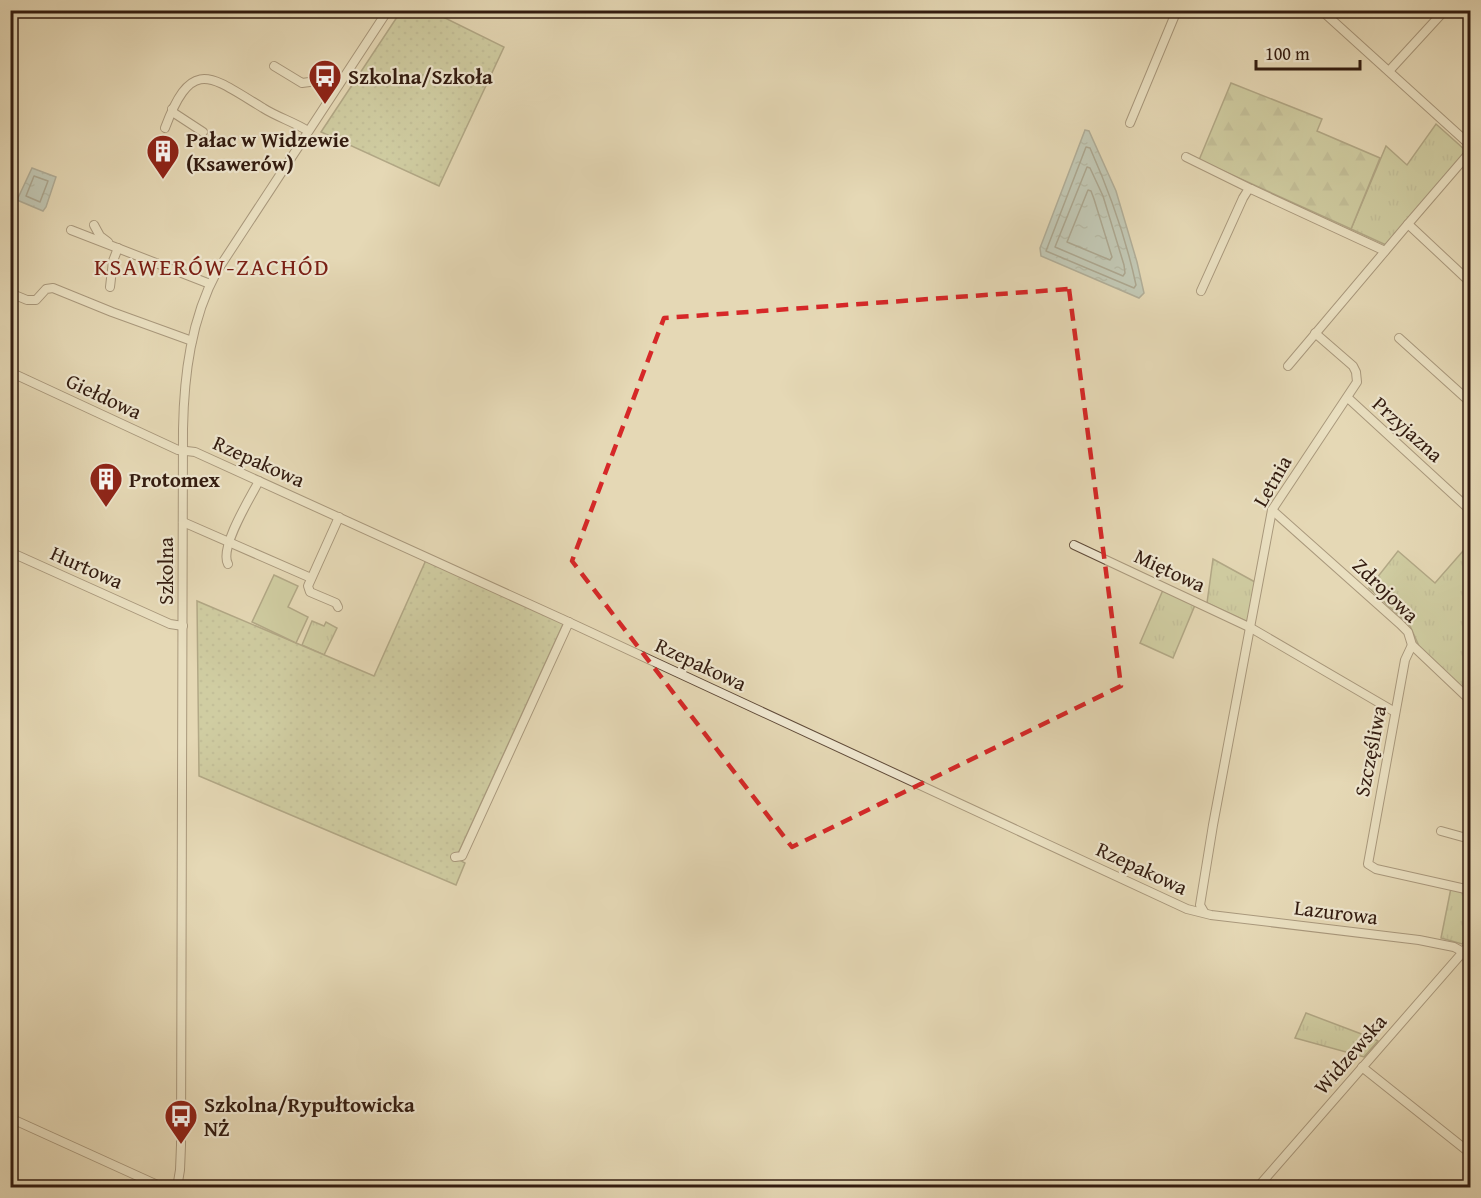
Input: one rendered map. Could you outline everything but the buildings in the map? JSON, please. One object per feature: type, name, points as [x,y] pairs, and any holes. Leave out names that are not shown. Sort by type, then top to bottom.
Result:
[{"type":"street","name":"Szkolna","points":[[177,1188],[181,1133],[183,450],[185,388],[192,340],[210,284],[388,10]]},
{"type":"street","points":[[1130,123],[1177,10]]},
{"type":"street","points":[[1322,10],[1470,145]]},
{"type":"street","points":[[1389,71],[1445,10]]},
{"type":"street","points":[[274,66],[302,83],[316,81],[339,84]]},
{"type":"street","points":[[165,128],[172,109],[184,88],[204,78],[221,82],[269,112],[308,131]]},
{"type":"street","points":[[172,109],[174,113],[203,132]]},
{"type":"street","points":[[1288,366],[1470,153]]},
{"type":"street","points":[[1186,157],[1385,251]]},
{"type":"street","points":[[1201,291],[1243,198],[1251,189]]},
{"type":"street","points":[[1408,224],[1470,282]]},
{"type":"street","points":[[94,225],[100,236],[115,247]]},
{"type":"street","points":[[70,230],[210,284]]},
{"type":"street","points":[[110,287],[115,247]]},
{"type":"street","points":[[10,293],[31,301],[40,298],[46,289],[53,288],[112,312],[192,340]]},
{"type":"street","name":"Letnia","points":[[1204,912],[1200,905],[1213,825],[1272,510],[1283,490],[1357,382],[1353,366],[1315,333]]},
{"type":"street","points":[[1399,338],[1470,402]]},
{"type":"street","name":"Giełdowa","points":[[10,372],[178,450],[183,450]]},
{"type":"street","name":"Przyjazna","points":[[1348,398],[1470,510]]},
{"type":"street","name":"Rzepakowa","points":[[183,450],[191,450],[569,622],[1186,909],[1204,912]]},
{"type":"street","points":[[228,564],[225,559],[229,542],[259,481]]},
{"type":"street","name":"Zdrojowa","points":[[1272,510],[1400,624],[1408,632],[1412,645],[1470,700]]},
{"type":"street","points":[[338,607],[336,603],[308,590],[311,578],[339,517]]},
{"type":"street","points":[[183,522],[311,578]]},
{"type":"street","name":"Miętowa","points":[[1074,545],[1251,628],[1395,712]]},
{"type":"street","name":"Hurtowa","points":[[10,552],[170,624],[183,626]]},
{"type":"street","points":[[454,857],[462,856],[569,622]]},
{"type":"street","name":"Szczęśliwa","points":[[1412,645],[1405,660],[1368,864],[1376,869],[1470,890]]},
{"type":"street","points":[[1441,831],[1470,839]]},
{"type":"street","name":"Lazurowa","points":[[1204,912],[1211,915],[1419,940],[1454,947],[1463,952]]},
{"type":"street","name":"Widzewska","points":[[1257,1188],[1470,944]]},
{"type":"street","points":[[1362,1067],[1470,1153]]},
{"type":"street","points":[[10,1118],[164,1188]]},
{"type":"highlighted area","points":[[1069,289],[1121,686],[792,847],[572,561],[664,318]]},
{"type":"green space","points":[[401,11],[431,11],[504,47],[439,186],[321,132]]},
{"type":"green space","points":[[1231,83],[1322,119],[1317,131],[1380,158],[1351,229],[1199,160]]},
{"type":"green space","points":[[1436,124],[1466,153],[1386,245],[1351,229],[1386,146],[1407,165]]},
{"type":"green space","points":[[1470,543],[1470,697],[1419,646],[1410,626],[1369,588],[1398,551],[1435,583]]},
{"type":"green space","points":[[1213,559],[1255,582],[1248,622],[1207,603]]},
{"type":"green space","points":[[426,560],[564,622],[456,858],[465,863],[456,885],[199,776],[197,601],[374,676]]},
{"type":"green space","points":[[274,575],[298,586],[288,607],[308,617],[296,643],[252,622]]},
{"type":"green space","points":[[1163,590],[1195,605],[1173,658],[1140,643]]},
{"type":"green space","points":[[312,621],[324,626],[326,622],[337,628],[324,655],[302,645]]},
{"type":"green space","points":[[1451,888],[1470,893],[1470,934],[1462,944],[1441,938]]},
{"type":"green space","points":[[1306,1013],[1378,1041],[1364,1057],[1295,1038]]},
{"type":"water","points":[[1085,130],[1089,131],[1116,191],[1144,293],[1139,298],[1041,256],[1040,248]]},
{"type":"water","points":[[32,168],[56,177],[43,211],[17,200]]},
{"type":"place","name":"Szkolna/Szkoła","points":[[325,105]]},
{"type":"place","name":"Pałac w Widzewie (Ksawerów)","points":[[163,180]]},
{"type":"place","name":"Protomex","points":[[106,508]]},
{"type":"place","name":"Szkolna/Rypułtowicka NŻ","points":[[181,1145]]},
{"type":"district","name":"KSAWERÓW-ZACHÓD","points":[[212,266]]}]
